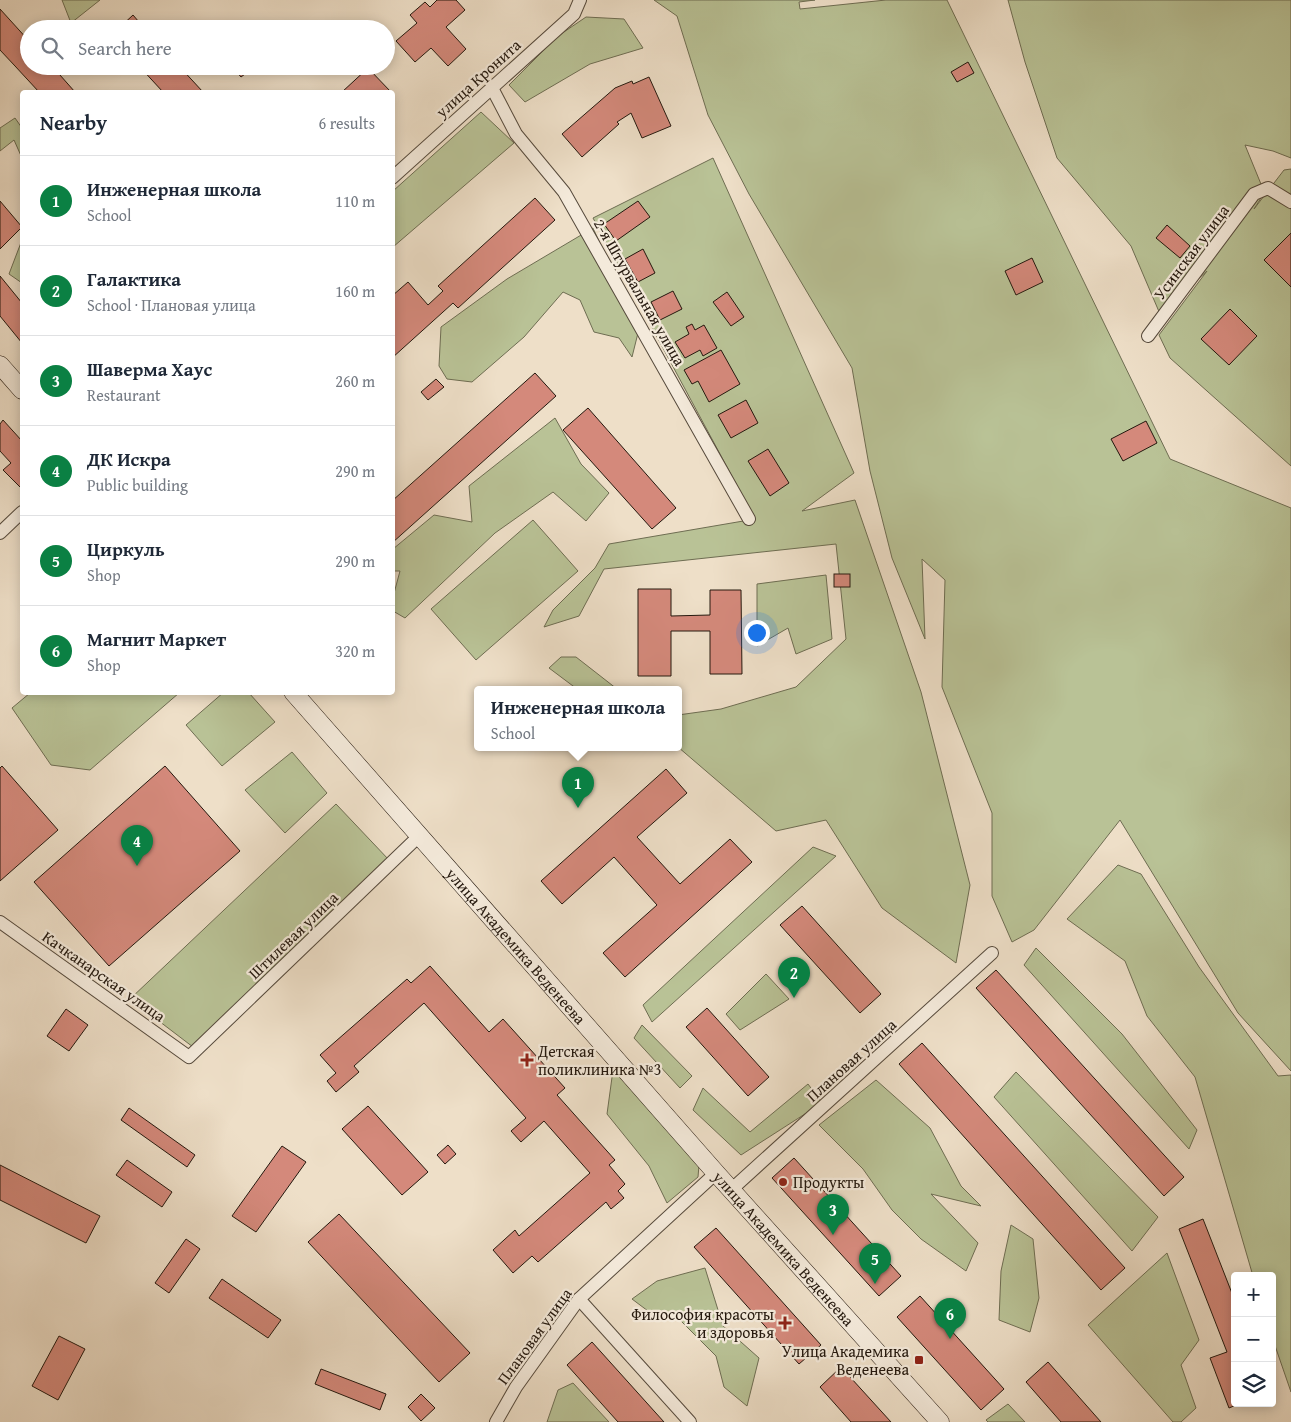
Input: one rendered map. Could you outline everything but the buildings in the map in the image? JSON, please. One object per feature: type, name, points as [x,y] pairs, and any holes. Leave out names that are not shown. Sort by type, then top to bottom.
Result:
[{"type":"street","name":"улица Кронита","points":[[395,175],[574,14],[580,0]]},
{"type":"street","name":"2-я Штурвальная улица","points":[[492,88],[516,134],[564,192],[749,519]]},
{"type":"street","name":"Усинская улица","points":[[1148,336],[1254,194],[1268,188],[1291,202]]},
{"type":"street","points":[[0,365],[20,388]]},
{"type":"street","points":[[0,532],[20,514]]},
{"type":"street","name":"улица Академика Веденеева","points":[[296,695],[716,1173],[940,1422]]},
{"type":"street","name":"Штилевая улица","points":[[189,1057],[419,836]]},
{"type":"street","name":"Качканарская улица","points":[[0,922],[189,1057]]},
{"type":"street","name":"Плановая улица","points":[[732,1190],[992,954]]},
{"type":"street","name":"Плановая улица","points":[[496,1422],[516,1387],[579,1300],[716,1173]]},
{"type":"street","points":[[579,1300],[690,1422]]},
{"type":"green space","points":[[62,0],[100,0],[75,20],[70,20]]},
{"type":"green space","points":[[654,0],[815,0],[799,2],[800,9],[886,0],[947,0],[1170,459],[1291,508],[1291,1071],[1238,1013],[1120,820],[1034,930],[1012,942],[992,896],[992,813],[942,687],[945,580],[922,559],[925,639],[892,558],[870,471],[852,368],[749,194],[708,115],[677,16]]},
{"type":"green space","points":[[1008,0],[1291,0],[1291,158],[1273,151],[1245,145],[1263,189],[1261,198],[1254,209],[1284,170],[1291,169],[1291,466],[1170,358],[1159,335],[1207,271],[1160,314],[1131,246],[1057,158],[1025,62]]},
{"type":"green space","points":[[586,17],[624,19],[643,48],[590,64],[525,102],[509,85],[558,36]]},
{"type":"green space","points":[[481,112],[514,143],[395,245],[395,189]]},
{"type":"green space","points":[[15,118],[20,125],[20,154],[14,140],[0,151],[0,128]]},
{"type":"green space","points":[[713,158],[854,473],[802,511],[855,500],[921,692],[970,885],[956,963],[882,908],[826,820],[776,831],[682,750],[682,714],[721,709],[796,687],[846,639],[836,544],[604,569],[579,616],[544,627],[553,610],[595,568],[609,544],[755,519],[593,218]]},
{"type":"green space","points":[[593,228],[639,329],[632,357],[619,338],[594,332],[580,300],[563,292],[524,337],[472,382],[447,379],[439,366],[441,327],[507,279]]},
{"type":"green space","points":[[20,245],[20,282],[9,274]]},
{"type":"green space","points":[[555,418],[581,464],[609,493],[586,521],[553,492],[495,533],[405,618],[395,612],[395,590],[400,571],[395,571],[395,547],[434,515],[472,522],[469,486]]},
{"type":"green space","points":[[533,520],[578,571],[476,660],[431,609]]},
{"type":"green space","points":[[826,575],[832,639],[796,654],[788,628],[757,646],[757,584]]},
{"type":"green space","points":[[561,657],[576,657],[613,686],[573,686],[549,668]]},
{"type":"green space","points":[[28,695],[177,695],[90,770],[51,765],[12,708]]},
{"type":"green space","points":[[221,695],[251,695],[275,722],[222,766],[186,725]]},
{"type":"green space","points":[[292,752],[327,793],[285,833],[245,790]]},
{"type":"green space","points":[[336,804],[389,860],[193,1047],[130,999]]},
{"type":"green space","points":[[813,847],[836,856],[652,1022],[643,1005]]},
{"type":"green space","points":[[1118,865],[1141,874],[1199,967],[1278,1076],[1291,1075],[1291,1392],[1276,1349],[1276,1272],[1252,1272],[1195,1077],[1147,1016],[1125,961],[1067,919]]},
{"type":"green space","points":[[1036,948],[1122,1034],[1197,1130],[1189,1149],[1024,965]]},
{"type":"green space","points":[[766,974],[789,999],[740,1030],[726,1014]]},
{"type":"green space","points":[[642,1025],[692,1076],[680,1088],[634,1038]]},
{"type":"green space","points":[[613,1070],[700,1153],[698,1177],[667,1203],[649,1166],[607,1114]]},
{"type":"green space","points":[[1016,1072],[1158,1217],[1132,1251],[994,1097]]},
{"type":"green space","points":[[876,1080],[930,1128],[961,1186],[981,1206],[931,1194],[978,1243],[966,1271],[921,1239],[892,1210],[863,1169],[819,1125]]},
{"type":"green space","points":[[808,1084],[822,1103],[741,1155],[693,1110],[703,1088],[750,1132]]},
{"type":"green space","points":[[1011,1225],[1033,1239],[1039,1298],[1030,1332],[999,1320],[1001,1271]]},
{"type":"green space","points":[[1167,1253],[1199,1340],[1181,1365],[1196,1408],[1181,1422],[1173,1422],[1088,1325]]},
{"type":"green space","points":[[705,1268],[723,1326],[759,1358],[747,1406],[724,1387],[716,1356],[678,1318],[652,1314],[632,1299],[657,1281]]},
{"type":"green space","points":[[573,1383],[609,1422],[547,1422],[558,1390]]},
{"type":"green space","points":[[1008,1404],[1025,1422],[988,1422],[986,1420]]},
{"type":"place","name":"Инженерная школа","points":[[578,808]]},
{"type":"place","name":"ДК Искра","points":[[137,866]]},
{"type":"place","name":"Галактика","points":[[794,998]]},
{"type":"place","name":"Детская поликлиника №3","points":[[527,1060]]},
{"type":"place","name":"Продукты","points":[[783,1182]]},
{"type":"place","name":"Шаверма Хаус","points":[[833,1235]]},
{"type":"place","name":"Циркуль","points":[[875,1284]]},
{"type":"place","name":"Философия красоты и здоровья","points":[[785,1323]]},
{"type":"place","name":"Магнит Маркет","points":[[950,1339]]},
{"type":"place","name":"Улица Академика Веденеева","points":[[919,1360]]}]
